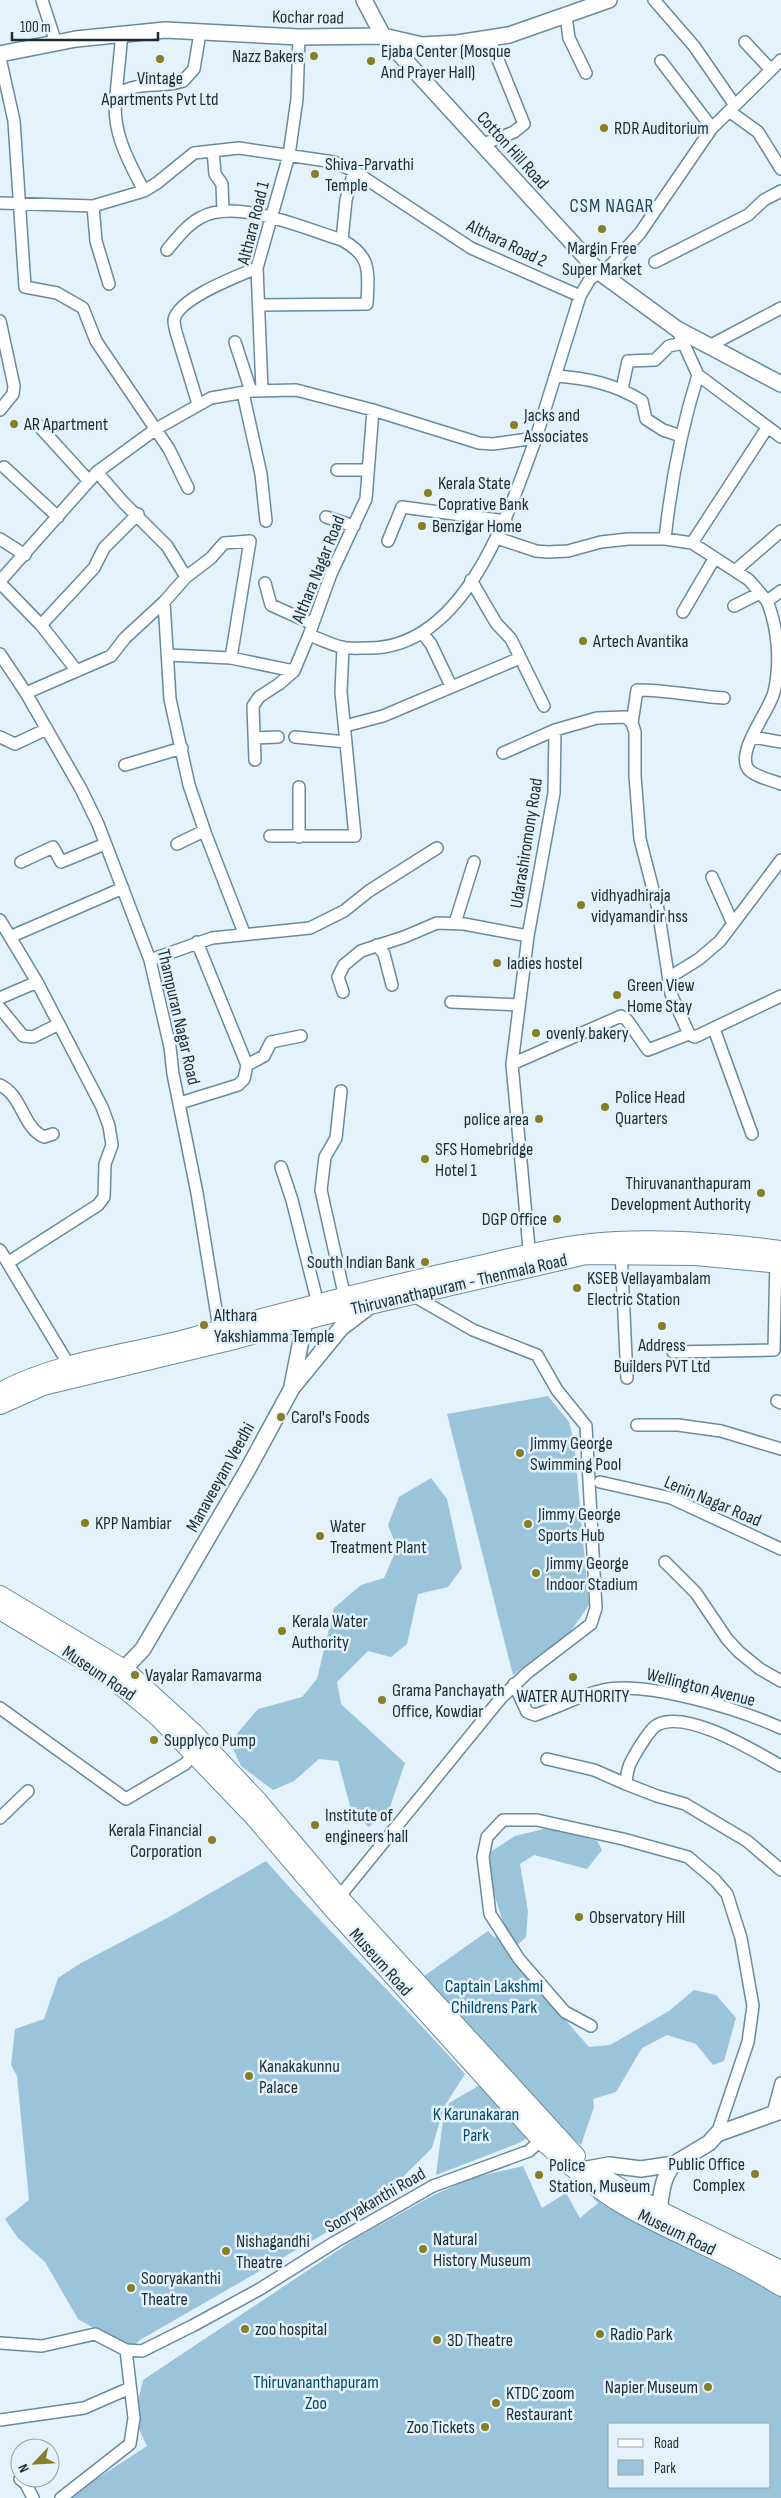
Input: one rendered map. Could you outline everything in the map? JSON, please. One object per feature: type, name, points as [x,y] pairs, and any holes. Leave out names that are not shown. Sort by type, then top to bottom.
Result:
[{"type":"main road","name":"Cotton Hill Road","points":[[364,0],[383,36],[599,272],[680,336],[711,345],[779,380]]},
{"type":"main road","name":"Kochar road","points":[[0,54],[122,33],[165,30],[300,37],[383,36],[422,45],[490,40],[609,0]]},
{"type":"main road","points":[[1,1392],[41,1373],[72,1372],[147,1349],[220,1336],[345,1298],[530,1261],[564,1246],[621,1248],[717,1244],[779,1257]]},
{"type":"main road","name":"Thiruvanathapuram - Thenmala Road","points":[[309,1310],[372,1304],[414,1296],[530,1261]]},
{"type":"main road","name":"Manaveeyam Veedhi","points":[[121,1676],[143,1649],[248,1469],[292,1388],[341,1328],[372,1304]]},
{"type":"main road","points":[[292,1388],[309,1310]]},
{"type":"main road","name":"Museum Road","points":[[0,1595],[121,1676],[144,1704],[195,1753],[541,2140],[582,2167],[659,2210],[781,2270]]},
{"type":"main road","name":"Museum Road","points":[[0,1610],[121,1676],[142,1685],[222,1761],[339,1897],[582,2167],[626,2207],[733,2259],[781,2287]]},
{"type":"main road","points":[[142,1685],[140,1677],[143,1649]]},
{"type":"main road","points":[[582,2167],[610,2156],[650,2159],[672,2153],[705,2135],[716,2134],[777,2112]]},
{"type":"main road","points":[[659,2210],[662,2186],[666,2174],[674,2164],[709,2143],[716,2134]]},
{"type":"main road","points":[[582,2167],[609,2165],[641,2169],[674,2164]]},
{"type":"street","points":[[42,0],[56,43]]},
{"type":"street","points":[[654,0],[694,46],[732,108],[758,132],[781,169]]},
{"type":"street","points":[[566,16],[569,38],[586,73]]},
{"type":"street","points":[[122,33],[115,106],[118,133],[122,147],[144,191]]},
{"type":"street","points":[[116,95],[128,88],[139,85],[183,81],[194,68],[200,33]]},
{"type":"street","name":"Althara Road 1","points":[[252,391],[259,305],[257,268],[289,155],[297,99],[300,37]]},
{"type":"street","points":[[482,144],[514,132],[524,124],[490,40]]},
{"type":"street","points":[[745,42],[777,65]]},
{"type":"street","points":[[0,58],[14,121],[25,287],[57,292],[83,308],[96,341],[169,449],[188,488]]},
{"type":"street","points":[[661,61],[712,128]]},
{"type":"street","name":"Althara Nagar Road","points":[[373,410],[366,499],[331,574],[311,630],[343,647],[382,648],[422,633],[442,617],[471,580],[506,521],[536,438],[580,296],[590,279],[612,264],[640,233],[712,128],[777,65]]},
{"type":"street","name":"Althara Road 2","points":[[0,203],[94,206],[144,191],[194,154],[239,148],[334,162],[354,171],[464,244],[580,296]]},
{"type":"street","points":[[213,152],[215,174],[222,184],[223,211]]},
{"type":"street","points":[[342,240],[346,200],[354,171]]},
{"type":"street","points":[[655,262],[748,215],[764,200],[781,192]]},
{"type":"street","points":[[94,206],[96,241],[109,284]]},
{"type":"street","points":[[167,250],[202,216],[231,210],[272,218],[342,240],[356,248],[366,262],[368,273],[367,304],[259,305]]},
{"type":"street","points":[[198,404],[176,332],[174,321],[176,315],[190,300],[257,268]]},
{"type":"street","points":[[711,345],[781,308]]},
{"type":"street","points":[[0,321],[3,352],[14,386],[13,394],[0,410]]},
{"type":"street","points":[[622,389],[628,361],[654,360],[680,336],[698,375],[781,437]]},
{"type":"street","points":[[235,342],[252,391],[266,521]]},
{"type":"street","points":[[665,538],[670,485],[698,375]]},
{"type":"street","points":[[555,376],[582,378],[622,389],[642,401],[646,420],[663,430],[681,436]]},
{"type":"street","points":[[77,671],[41,625],[0,582],[88,480],[156,429],[198,404],[211,398],[252,391],[296,390],[373,410],[479,443],[493,444],[536,438]]},
{"type":"street","points":[[39,426],[88,480]]},
{"type":"street","points":[[692,543],[767,428]]},
{"type":"street","points":[[4,467],[58,517]]},
{"type":"street","points":[[337,470],[368,470]]},
{"type":"street","points":[[98,472],[123,502],[138,514],[167,546],[186,577]]},
{"type":"street","points":[[388,541],[402,507],[506,521]]},
{"type":"street","points":[[41,625],[94,568],[104,548],[138,514]]},
{"type":"street","points":[[326,517],[354,526]]},
{"type":"street","points":[[736,570],[781,531]]},
{"type":"street","points":[[497,538],[536,551],[548,552],[568,551],[602,542],[665,538],[692,543],[714,559],[736,570],[764,597],[775,630],[779,667],[777,695],[748,747],[747,766],[751,771],[781,784]]},
{"type":"street","points":[[0,539],[25,555]]},
{"type":"street","points":[[26,693],[100,663],[111,656],[125,638],[164,602],[186,577],[211,558],[224,543],[250,541],[231,658]]},
{"type":"street","points":[[683,612],[714,559]]},
{"type":"street","points":[[471,580],[496,623],[511,639],[544,706]]},
{"type":"street","points":[[255,760],[253,706],[266,691],[280,684],[294,671],[311,630],[271,605],[265,583]]},
{"type":"street","points":[[734,606],[781,591]]},
{"type":"street","points":[[164,602],[169,655],[170,699],[189,785],[204,831],[244,933]]},
{"type":"street","points":[[422,633],[431,644],[451,686]]},
{"type":"street","points":[[270,836],[355,836],[341,692],[343,647]]},
{"type":"street","name":"Thampuran Nagar Road","points":[[0,654],[26,693],[81,789],[106,844],[150,960],[164,1018],[180,1103],[220,1336]]},
{"type":"street","points":[[169,655],[231,658],[294,671]]},
{"type":"street","points":[[345,726],[383,716],[520,658]]},
{"type":"street","points":[[632,723],[637,690],[658,690],[692,696],[724,698]]},
{"type":"street","points":[[502,753],[555,730],[597,718],[626,717],[632,723],[635,732],[634,776],[640,839],[658,909],[670,977],[671,994],[689,1034],[695,1037],[781,996]]},
{"type":"street","points":[[0,737],[15,744],[47,729]]},
{"type":"street","name":"Udarashiromony Road","points":[[530,1261],[512,1064],[528,936],[554,793],[555,730]]},
{"type":"street","points":[[254,738],[278,737]]},
{"type":"street","points":[[295,737],[346,742]]},
{"type":"street","points":[[753,737],[781,742]]},
{"type":"street","points":[[125,765],[182,748]]},
{"type":"street","points":[[299,837],[300,787]]},
{"type":"street","points":[[177,844],[204,831]]},
{"type":"street","points":[[21,862],[53,847],[61,862],[106,844]]},
{"type":"street","points":[[150,960],[197,942],[244,933],[310,928],[344,911],[369,891],[437,848]]},
{"type":"street","points":[[670,977],[713,947],[733,924],[781,860]]},
{"type":"street","points":[[455,923],[474,862]]},
{"type":"street","points":[[712,878],[733,924]]},
{"type":"street","points":[[12,936],[123,888]]},
{"type":"street","points":[[0,920],[12,936],[102,1107],[109,1126],[112,1145],[105,1164],[104,1197],[98,1205],[9,1262]]},
{"type":"street","points":[[343,992],[338,978],[344,965],[361,950],[437,923],[455,923],[528,936]]},
{"type":"street","points":[[180,1103],[238,1085],[244,1079],[247,1065],[197,942]]},
{"type":"street","points":[[377,945],[384,954],[392,985]]},
{"type":"street","points":[[0,998],[37,982]]},
{"type":"street","points":[[451,1002],[519,1005]]},
{"type":"street","points":[[2,1014],[23,1036],[33,1037],[59,1024]]},
{"type":"street","points":[[512,1064],[621,1016],[627,1020],[648,1050],[689,1034]]},
{"type":"street","points":[[714,1029],[752,1134]]},
{"type":"street","points":[[247,1065],[264,1056],[270,1042],[301,1036]]},
{"type":"street","points":[[0,1085],[13,1094],[35,1130],[44,1137],[53,1134]]},
{"type":"street","points":[[341,1091],[336,1138],[325,1157],[322,1190],[345,1298]]},
{"type":"street","points":[[281,1167],[295,1209],[309,1310]]},
{"type":"street","points":[[621,1248],[627,1378]]},
{"type":"street","points":[[0,1250],[9,1262],[72,1372]]},
{"type":"street","points":[[673,1352],[774,1350],[779,1257]]},
{"type":"street","points":[[339,1897],[514,1684],[591,1624],[596,1608],[586,1426],[557,1390],[537,1355],[473,1330],[414,1296]]},
{"type":"street","points":[[637,1425],[678,1426],[721,1431],[781,1449]]},
{"type":"street","name":"Lenin Nagar Road","points":[[600,1482],[671,1498],[781,1549]]},
{"type":"street","points":[[664,1562],[696,1593],[727,1639],[739,1652],[760,1669],[781,1682]]},
{"type":"street","name":"Wellington Avenue","points":[[514,1684],[527,1712],[535,1716],[603,1690],[634,1688],[716,1706],[751,1716],[781,1728]]},
{"type":"street","points":[[0,1708],[126,1799],[185,1764],[195,1753]]},
{"type":"street","points":[[626,1784],[627,1766],[646,1737],[656,1726],[671,1721],[689,1723],[713,1732],[781,1766]]},
{"type":"street","points":[[547,1759],[594,1770],[657,1796],[686,1804],[747,1841],[781,1870]]},
{"type":"street","points":[[0,1818],[28,1791]]},
{"type":"street","points":[[591,2026],[565,2012],[519,1959],[490,1914],[483,1857],[487,1837],[503,1820],[537,1820],[623,1838],[688,1857],[715,1880],[727,1894],[741,1938],[753,2006],[748,2042],[716,2134]]},
{"type":"street","points":[[777,2112],[781,2083]]},
{"type":"street","name":"Sooryakanthi Road","points":[[126,2350],[142,2351],[194,2325],[260,2289],[335,2242],[433,2186],[529,2151],[541,2140]]},
{"type":"street","points":[[0,2344],[42,2346],[95,2334],[126,2350],[134,2418],[130,2444],[61,2498]]},
{"type":"street","points":[[0,2420],[84,2408],[130,2388]]},
{"type":"green space","name":"Jimmy George Sports Hub","points":[[548,1396],[569,1422],[574,1442],[589,1605],[570,1632],[513,1675],[447,1414]]},
{"type":"green space","points":[[431,1478],[447,1499],[462,1568],[448,1587],[418,1594],[407,1644],[391,1657],[368,1651],[337,1682],[341,1704],[405,1763],[390,1807],[369,1827],[352,1813],[338,1761],[319,1759],[294,1781],[273,1790],[241,1766],[230,1742],[258,1709],[302,1697],[317,1679],[334,1608],[361,1585],[384,1578],[397,1548],[388,1525],[399,1497]]},
{"type":"green space","name":"Captain Lakshmi Childrens Park","points":[[552,1827],[597,1841],[602,1850],[587,1869],[534,1855],[520,1864],[528,1911],[526,1937],[508,1954],[589,2047],[610,2045],[669,2011],[694,1990],[716,1995],[736,2018],[724,2061],[713,2065],[696,2044],[667,2035],[642,2048],[616,2092],[593,2099],[594,2107],[581,2145],[557,2126],[424,1976],[488,1931],[495,1938],[502,1919],[488,1875],[487,1854],[515,1836]]},
{"type":"green space","points":[[266,1861],[465,2074],[444,2107],[432,2148],[376,2204],[140,2340],[130,2349],[78,2319],[45,2262],[18,2238],[5,2219],[29,2200],[17,2076],[11,2065],[15,2029],[44,2019],[58,1978],[81,1963],[169,1917]]},
{"type":"green space","name":"K Karunakaran Park","points":[[485,2082],[530,2136],[519,2143],[436,2175],[443,2120],[449,2103]]},
{"type":"green space","name":"Thiruvananthapuram Zoo","points":[[523,2166],[542,2208],[566,2193],[580,2218],[598,2203],[593,2198],[598,2191],[781,2288],[781,2498],[67,2498],[147,2446],[134,2418],[143,2380],[358,2237],[434,2195],[472,2178]]},
{"type":"place","name":"Nazz Bakers","points":[[314,56]]},
{"type":"place","name":"Vintage Apartments Pvt Ltd","points":[[160,59]]},
{"type":"place","name":"Ejaba Center (Mosque And Prayer Hall)","points":[[371,61]]},
{"type":"place","name":"RDR Auditorium","points":[[604,128]]},
{"type":"place","name":"Shiva-Parvathi Temple","points":[[315,174]]},
{"type":"place","name":"Margin Free Super Market","points":[[602,229]]},
{"type":"place","name":"AR Apartment","points":[[14,424]]},
{"type":"place","name":"Jacks and Associates","points":[[514,425]]},
{"type":"place","name":"Kerala State Coprative Bank","points":[[428,493]]},
{"type":"place","name":"Benzigar Home","points":[[422,526]]},
{"type":"place","name":"Artech Avantika","points":[[583,641]]},
{"type":"place","name":"vidhyadhiraja vidyamandir hss","points":[[581,905]]},
{"type":"place","name":"ladies hostel","points":[[497,963]]},
{"type":"place","name":"Green View Home Stay","points":[[617,995]]},
{"type":"place","name":"ovenly bakery","points":[[536,1033]]},
{"type":"place","name":"Police Head Quarters","points":[[605,1107]]},
{"type":"place","name":"police area","points":[[539,1119]]},
{"type":"place","name":"SFS Homebridge Hotel 1","points":[[425,1159]]},
{"type":"place","name":"Thiruvananthapuram Development Authority","points":[[761,1193]]},
{"type":"place","name":"DGP Office","points":[[557,1219]]},
{"type":"place","name":"South Indian Bank","points":[[425,1262]]},
{"type":"place","name":"KSEB Vellayambalam Electric Station","points":[[577,1288]]},
{"type":"place","name":"Althara Yakshiamma Temple","points":[[204,1325]]},
{"type":"place","name":"Address Builders PVT Ltd","points":[[662,1326]]},
{"type":"place","name":"Carol's Foods","points":[[281,1417]]},
{"type":"place","name":"Jimmy George Swimming Pool","points":[[520,1453]]},
{"type":"place","name":"KPP Nambiar","points":[[85,1523]]},
{"type":"place","name":"Jimmy George Sports Hub","points":[[528,1524]]},
{"type":"place","name":"Water Treatment Plant","points":[[320,1536]]},
{"type":"place","name":"Jimmy George Indoor Stadium","points":[[536,1573]]},
{"type":"place","name":"Kerala Water Authority","points":[[282,1631]]},
{"type":"place","name":"Vayalar Ramavarma","points":[[135,1675]]},
{"type":"place","name":"WATER AUTHORITY","points":[[573,1677]]},
{"type":"place","name":"Grama Panchayath Office, Kowdiar","points":[[382,1700]]},
{"type":"place","name":"Supplyco Pump","points":[[154,1740]]},
{"type":"place","name":"Institute of engineers hall","points":[[315,1825]]},
{"type":"place","name":"Kerala Financial Corporation","points":[[212,1840]]},
{"type":"place","name":"Observatory Hill","points":[[579,1917]]},
{"type":"place","name":"Kanakakunnu Palace","points":[[249,2076]]},
{"type":"place","name":"Public Office Complex","points":[[755,2174]]},
{"type":"place","name":"Police Station, Museum","points":[[539,2175]]},
{"type":"place","name":"Natural History Museum","points":[[423,2249]]},
{"type":"place","name":"Nishagandhi Theatre","points":[[226,2251]]},
{"type":"place","name":"Sooryakanthi Theatre","points":[[131,2288]]},
{"type":"place","name":"zoo hospital","points":[[245,2329]]},
{"type":"place","name":"Radio Park","points":[[600,2334]]},
{"type":"place","name":"3D Theatre","points":[[437,2340]]},
{"type":"place","name":"Napier Museum","points":[[708,2387]]},
{"type":"place","name":"KTDC zoom Restaurant","points":[[496,2403]]},
{"type":"place","name":"Zoo Tickets","points":[[485,2427]]},
{"type":"district","name":"CSM NAGAR","points":[[612,205]]}]
